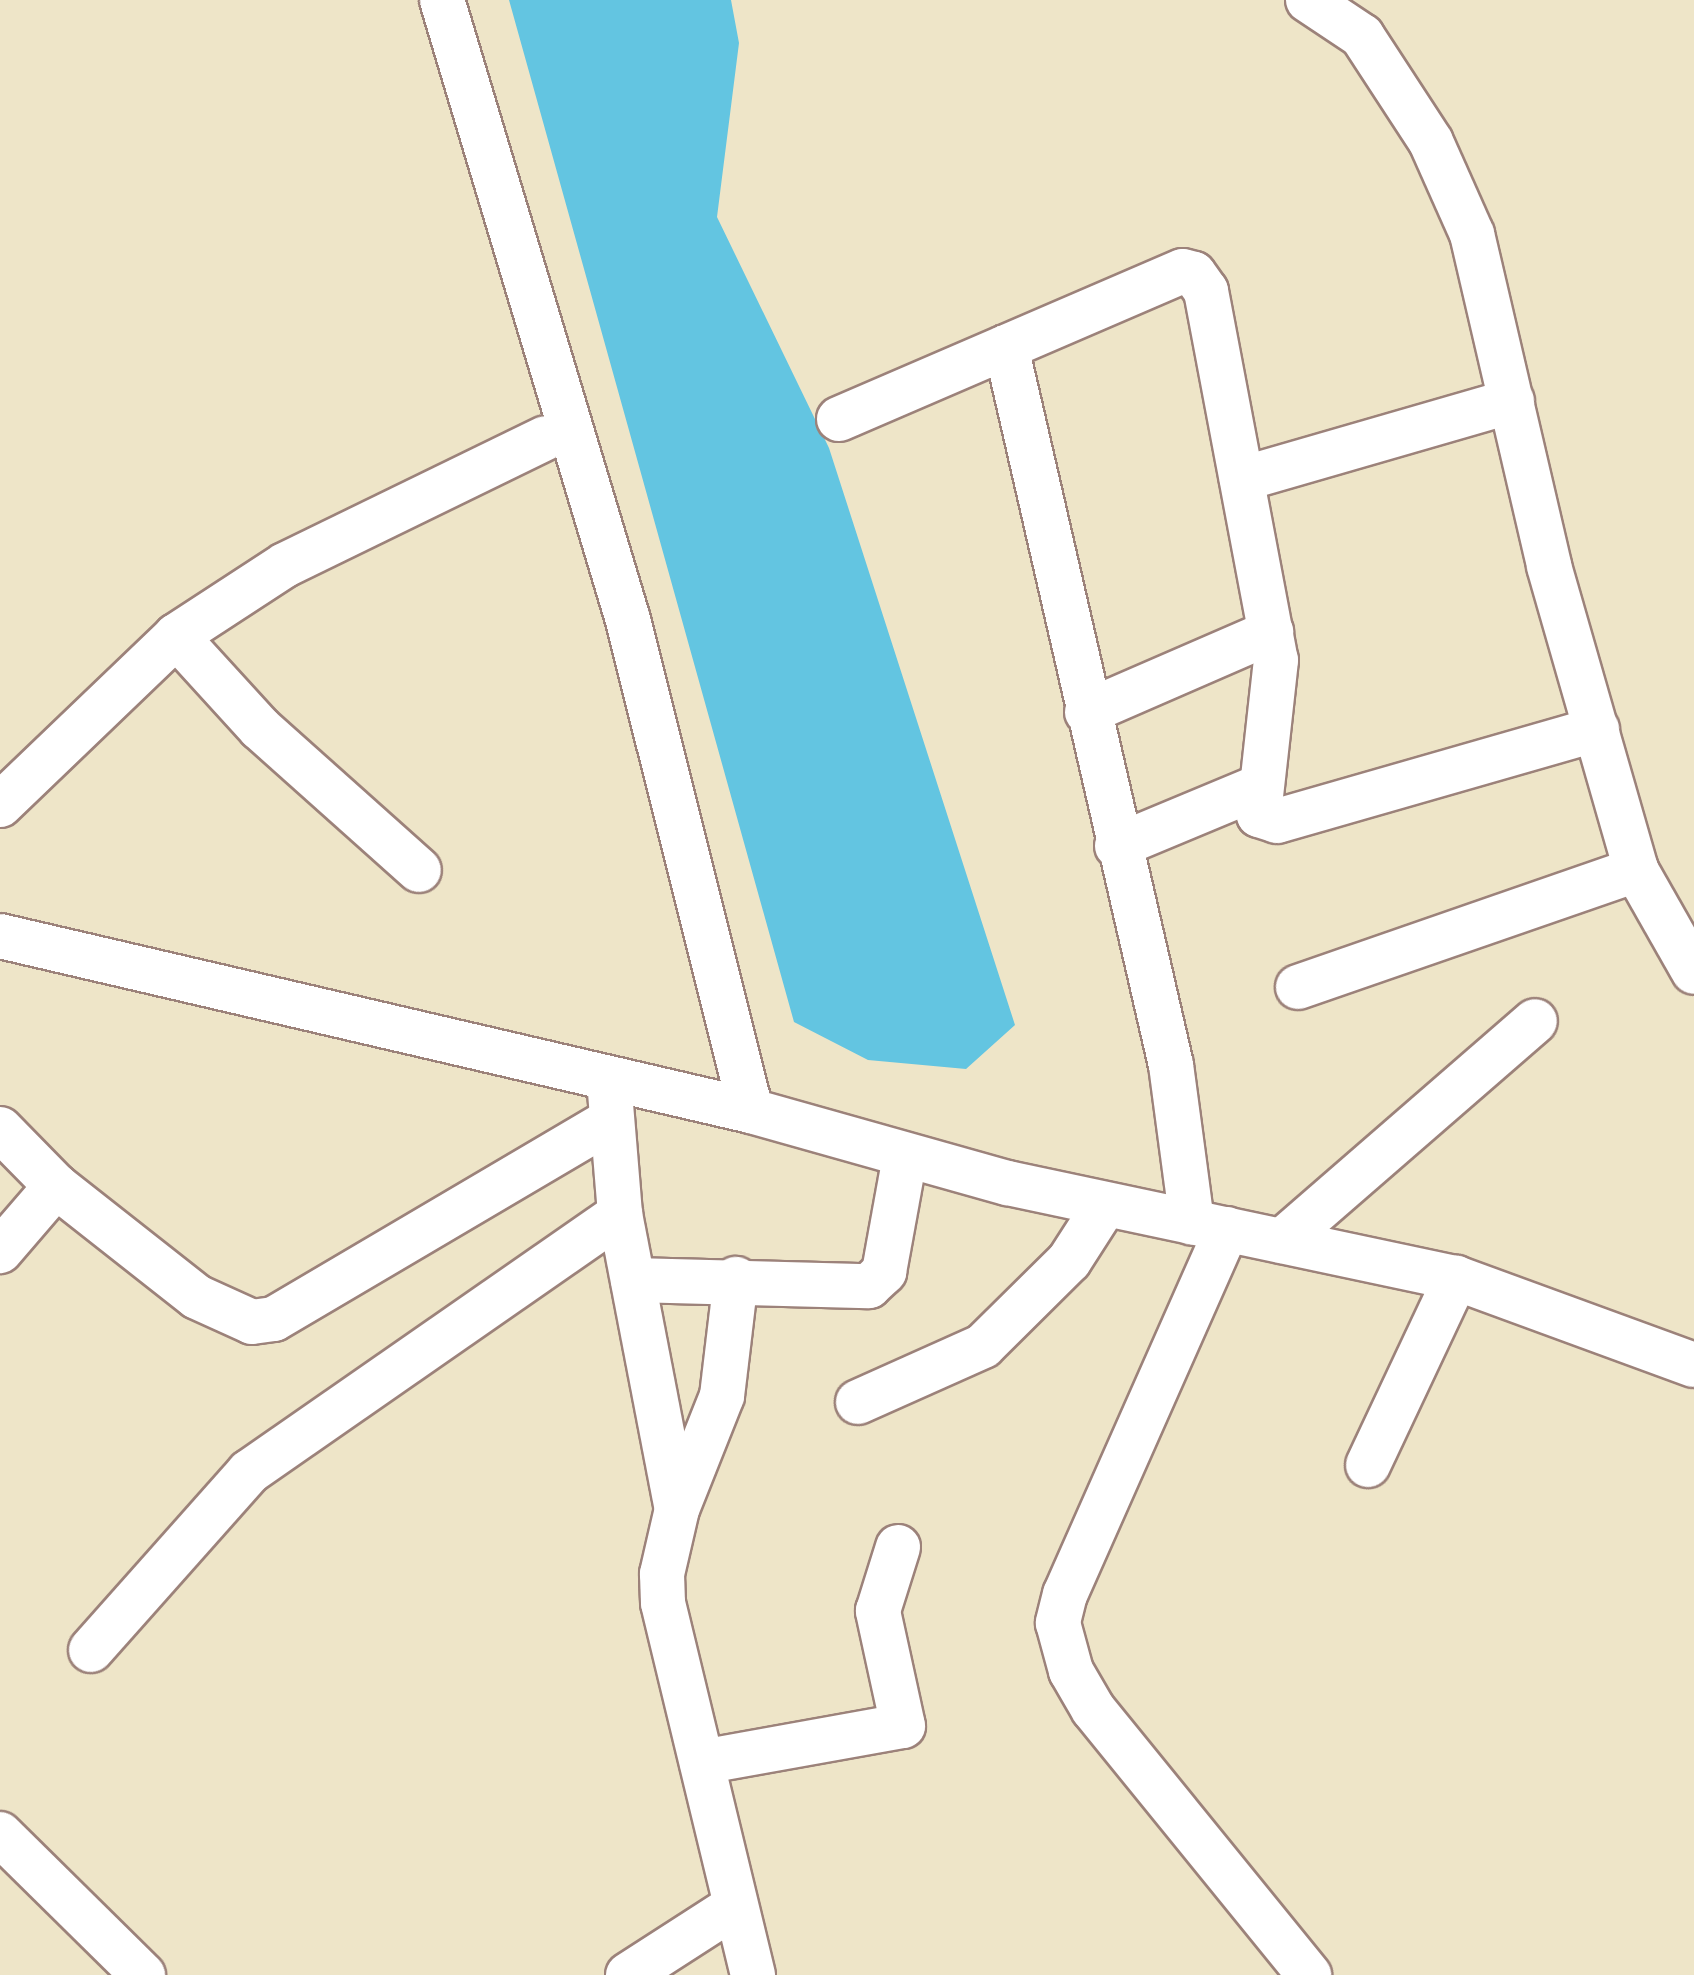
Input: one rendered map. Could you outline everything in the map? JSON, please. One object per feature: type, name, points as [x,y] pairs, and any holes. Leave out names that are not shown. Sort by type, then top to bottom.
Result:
[{"type":"street","points":[[442,0],[628,620],[751,1111]]},
{"type":"street","points":[[1308,0],[1362,36],[1431,142],[1472,234],[1512,401],[1636,870],[1694,972]]},
{"type":"street","points":[[839,419],[1183,271],[1194,274],[1206,291],[1271,632],[1275,700],[1259,815],[1277,821],[1597,729]]},
{"type":"street","points":[[1006,347],[1117,846],[1209,1226],[1065,1594],[1058,1623],[1071,1671],[1093,1709],[1301,1973]]},
{"type":"street","points":[[1242,479],[1512,401]]},
{"type":"street","points":[[0,805],[176,636],[285,565],[545,438]]},
{"type":"street","points":[[1087,712],[1271,632]]},
{"type":"street","points":[[176,636],[260,728],[419,870]]},
{"type":"street","points":[[1117,846],[1261,786]]},
{"type":"street","points":[[1298,987],[1636,870]]},
{"type":"street","points":[[0,936],[610,1100],[751,1111],[905,1157],[1105,1205],[1456,1278],[1694,1365]]},
{"type":"street","points":[[1282,1241],[1535,1021]]},
{"type":"street","points":[[0,1129],[56,1186],[197,1297],[252,1322],[274,1319],[610,1100]]},
{"type":"street","points":[[610,1100],[620,1214],[677,1509]]},
{"type":"street","points":[[633,1280],[877,1281],[905,1157]]},
{"type":"street","points":[[0,1251],[56,1186]]},
{"type":"street","points":[[858,1402],[983,1346],[1053,1279],[1105,1205]]},
{"type":"street","points":[[91,1650],[249,1472],[620,1214]]},
{"type":"street","points":[[1368,1465],[1456,1278]]},
{"type":"street","points":[[736,1279],[722,1396],[677,1509],[662,1574],[663,1603],[753,1975]]},
{"type":"street","points":[[702,1762],[903,1726],[878,1611],[898,1547]]},
{"type":"street","points":[[0,1834],[143,1975]]},
{"type":"street","points":[[628,1975],[735,1906]]},
{"type":"water","points":[[509,0],[731,0],[739,43],[717,217],[829,448],[1015,1025],[966,1069],[868,1060],[794,1022]]}]
